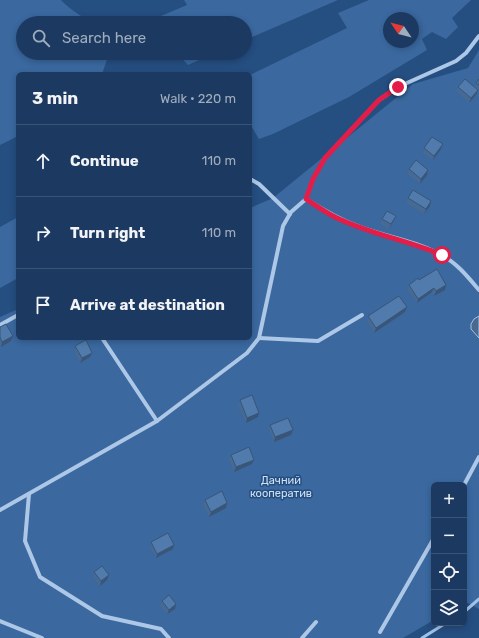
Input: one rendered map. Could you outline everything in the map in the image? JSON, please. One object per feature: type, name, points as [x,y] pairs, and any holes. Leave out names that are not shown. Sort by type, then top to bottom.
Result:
[{"type":"street","points":[[0,510],[157,421],[246,353],[259,338],[278,242],[283,226],[290,214],[306,199],[313,179],[325,158],[379,100],[398,87],[456,62],[466,53],[479,36]]},
{"type":"street","points":[[252,180],[259,184],[290,214]]},
{"type":"street","points":[[306,199],[334,217],[353,225],[428,249],[442,255],[461,269],[479,290]]},
{"type":"street","points":[[259,338],[318,341],[362,315]]},
{"type":"street","points":[[0,325],[16,316]]},
{"type":"street","points":[[103,340],[157,421]]},
{"type":"street","points":[[466,482],[479,457]]},
{"type":"street","points":[[29,494],[25,541],[40,577],[102,616],[161,629],[169,638]]},
{"type":"street","points":[[380,632],[431,543]]},
{"type":"street","points":[[0,621],[42,638]]},
{"type":"street","points":[[302,638],[316,622]]},
{"type":"green space","points":[[0,0],[61,0],[68,7],[82,16],[16,16],[16,60],[107,60],[103,72],[16,72],[16,137],[0,145]]},
{"type":"green space","points":[[184,0],[338,0],[252,37],[252,16],[161,16],[187,5]]},
{"type":"green space","points":[[369,0],[471,0],[452,18],[458,27],[446,39],[432,32],[422,39],[427,50],[349,97],[273,134],[259,139],[252,127],[252,74],[347,28],[338,13]]},
{"type":"green space","name":"Дачний кооператив","points":[[479,50],[479,609],[467,603],[467,482],[431,482],[431,622],[403,638],[0,638],[0,317],[16,310],[16,340],[252,340],[252,207],[273,198],[413,84],[468,68]]},
{"type":"green space","points":[[183,60],[199,60],[188,65]]},
{"type":"green space","points":[[16,218],[16,279],[0,288],[0,227]]},
{"type":"shaded area","points":[[479,316],[479,338],[471,329],[471,324],[474,319]]},
{"type":"building","points":[[465,79],[478,90],[471,98],[458,87]]},
{"type":"building","points":[[432,137],[443,144],[434,156],[424,148]]},
{"type":"building","points":[[416,160],[428,170],[421,179],[409,169]]},
{"type":"building","points":[[413,190],[431,201],[426,209],[408,198]]},
{"type":"building","points":[[387,211],[396,216],[391,224],[382,219]]},
{"type":"building","points":[[437,269],[446,285],[436,291],[434,288],[418,299],[409,285],[418,278],[419,280]]},
{"type":"building","points":[[399,296],[407,307],[376,328],[368,316]]},
{"type":"building","points":[[6,324],[13,336],[2,342],[0,337],[0,327]]},
{"type":"building","points":[[86,340],[92,353],[82,358],[75,346]]},
{"type":"building","points":[[252,395],[259,413],[247,418],[240,400]]},
{"type":"building","points":[[288,418],[293,430],[275,437],[270,425]]},
{"type":"building","points":[[249,447],[254,460],[236,467],[231,455]]},
{"type":"building","points":[[222,491],[227,503],[211,512],[205,500]]},
{"type":"building","points":[[168,533],[174,545],[157,554],[151,542]]},
{"type":"building","points":[[102,566],[109,575],[101,581],[94,572]]},
{"type":"building","points":[[169,595],[176,604],[169,610],[162,601]]},
{"type":"waterway","points":[[467,609],[479,599]]},
{"type":"waterway","points":[[422,638],[441,626]]},
{"type":"route","points":[[398,87],[379,100],[325,158],[318,168],[306,199],[334,217],[442,255]]}]
